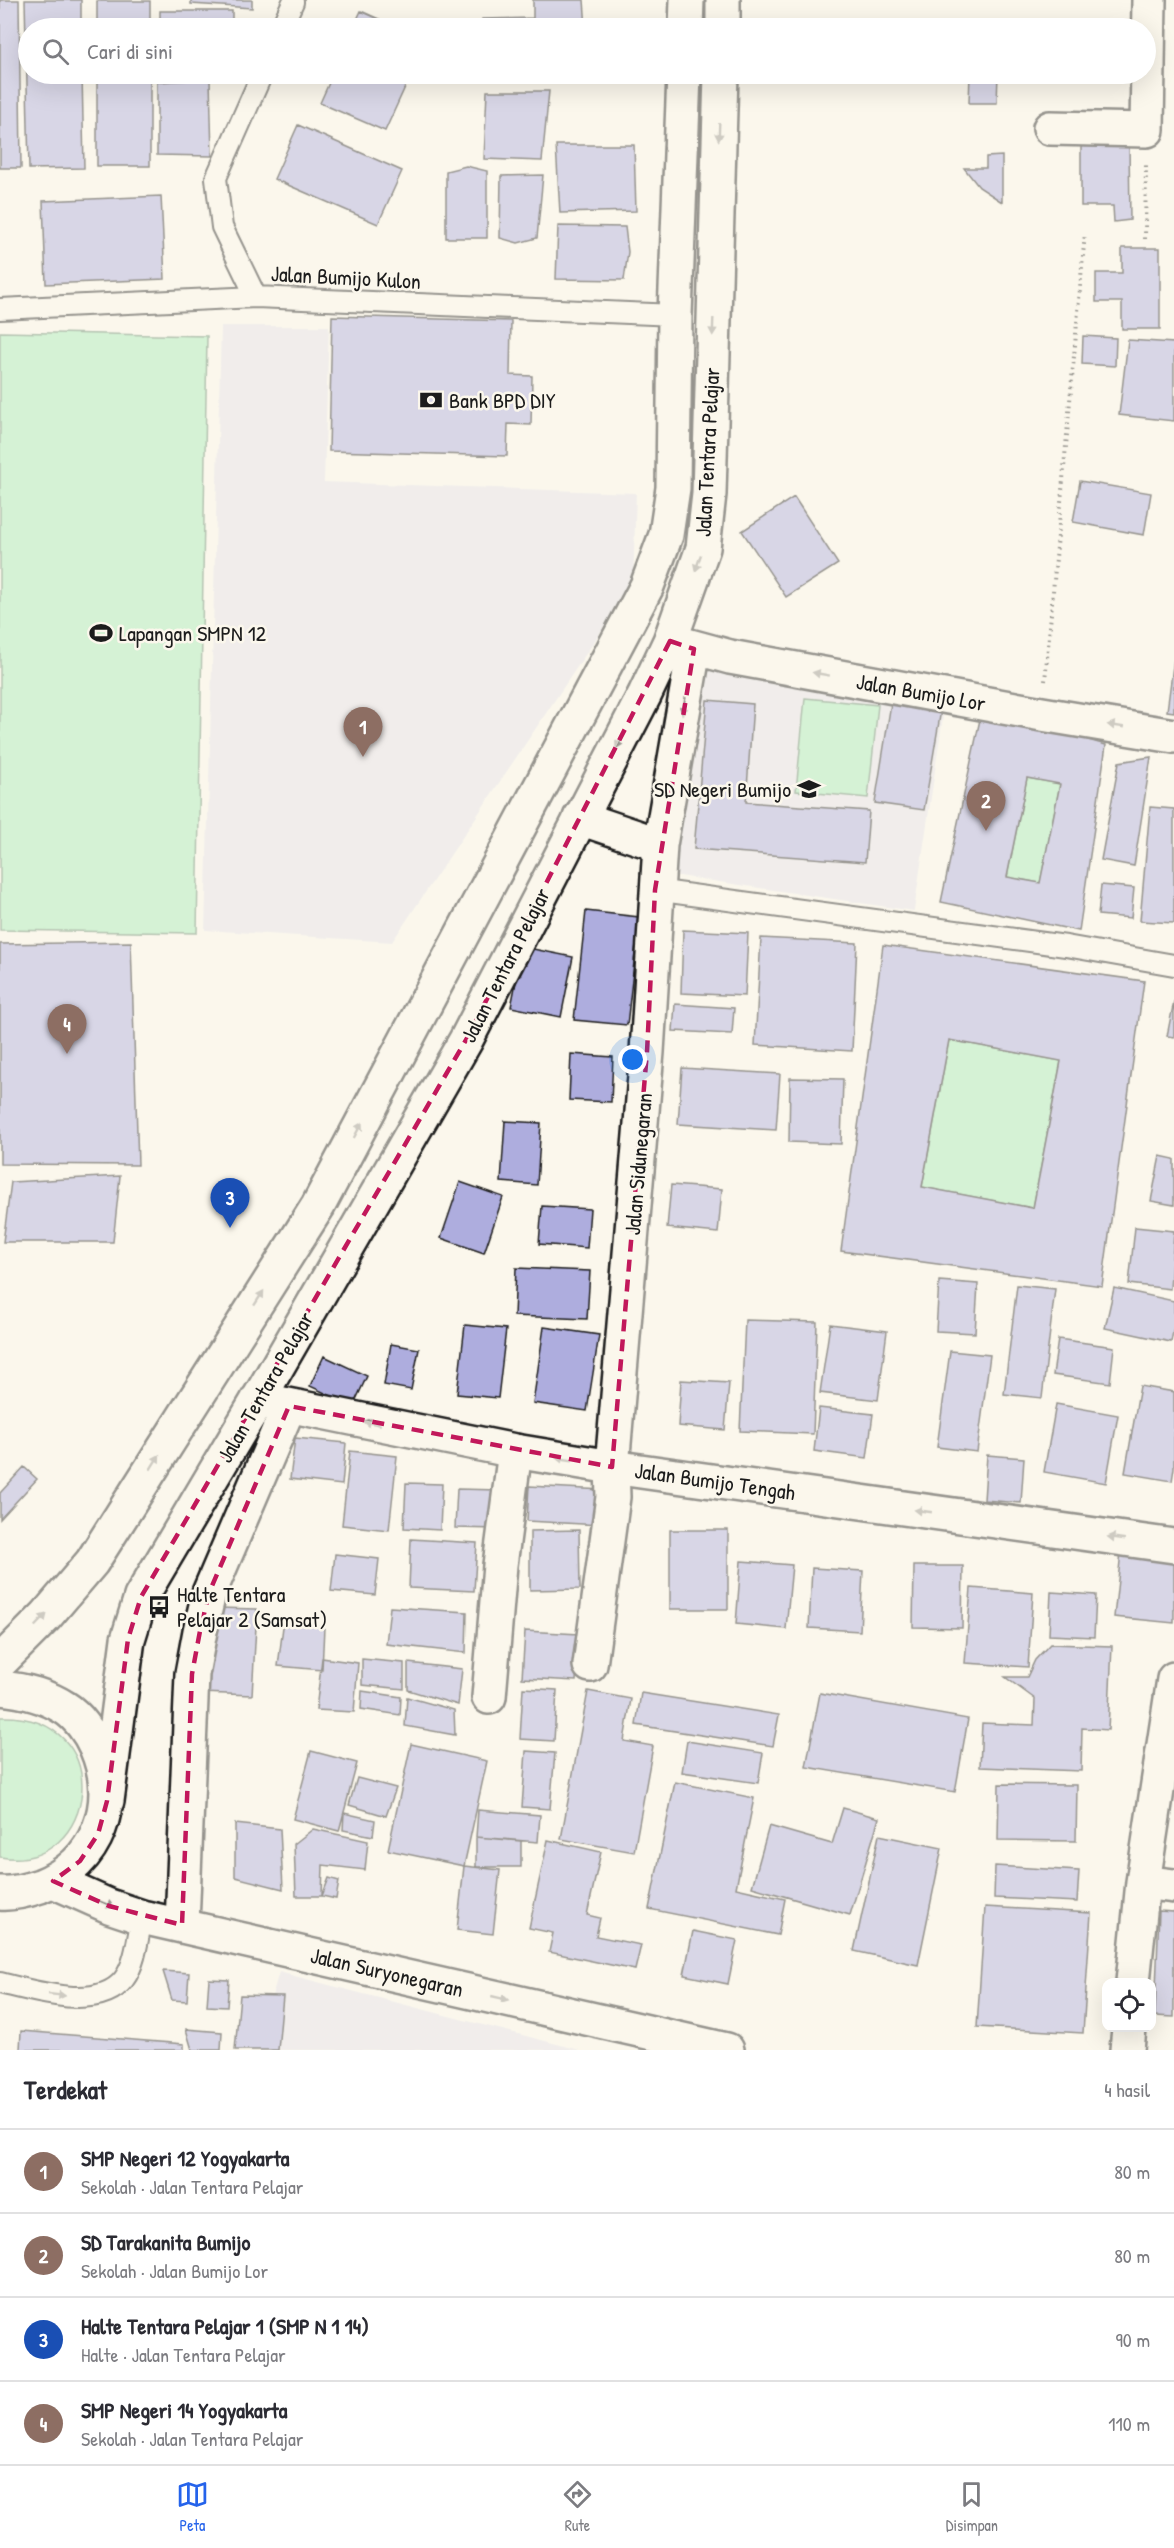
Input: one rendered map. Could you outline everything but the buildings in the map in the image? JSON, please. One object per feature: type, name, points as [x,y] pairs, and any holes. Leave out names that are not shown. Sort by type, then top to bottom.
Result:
[{"type":"street","points":[[686,18],[687,0]]},
{"type":"street","points":[[723,0],[723,18]]},
{"type":"street","points":[[1149,0],[1149,18]]},
{"type":"street","name":"Jalan Tentara Pelajar","points":[[0,1662],[46,1616],[92,1562],[318,1206],[648,586],[666,535],[673,488],[675,315],[684,84]]},
{"type":"street","name":"Jalan Tentara Pelajar","points":[[107,1802],[128,1639],[141,1597],[274,1403],[466,1040],[645,694],[682,645],[703,548],[709,494],[721,84]]},
{"type":"street","points":[[1050,128],[1147,130],[1148,84]]},
{"type":"street","name":"Jalan Bumijo Lor","points":[[682,645],[1042,714],[1174,736]]},
{"type":"street","name":"Jalan Sidunegaran","points":[[590,1665],[613,1497],[612,1467],[648,1052],[655,890],[682,645]]},
{"type":"street","points":[[580,818],[660,845]]},
{"type":"street","points":[[182,1925],[192,1674],[209,1593],[274,1403]]},
{"type":"street","name":"Jalan Bumijo Tengah","points":[[274,1403],[515,1451],[612,1467],[1174,1546]]},
{"type":"street","points":[[489,1697],[500,1565],[515,1451]]},
{"type":"street","points":[[1134,1978],[1159,1884],[1174,1679]]},
{"type":"street","points":[[0,1688],[35,1693],[67,1708],[91,1735],[96,1745],[105,1767],[107,1802],[98,1834],[80,1861],[52,1881],[29,1890],[0,1893]]},
{"type":"street","name":"Jalan Suryonegaran","points":[[52,1881],[109,1906],[142,1917],[727,2050]]},
{"type":"street","points":[[1127,2050],[1129,2032]]},
{"type":"lane","points":[[286,18],[293,2]]},
{"type":"lane","name":"Jalan Bumijo Kulon","points":[[258,84],[216,178],[222,227],[256,297],[675,315]]},
{"type":"lane","points":[[0,309],[256,297]]},
{"type":"lane","points":[[655,890],[1066,946],[1174,965]]},
{"type":"lane","points":[[0,1983],[55,1995],[93,1997],[114,1989],[125,1977],[133,1957],[142,1917]]},
{"type":"path","points":[[1145,239],[1147,130]]},
{"type":"path","points":[[1042,714],[1084,233]]},
{"type":"highlighted area","points":[[670,641],[694,649],[655,890],[647,1052],[612,1467],[289,1406],[209,1593],[200,1631],[192,1674],[182,1925],[109,1906],[53,1881],[80,1861],[98,1834],[107,1801],[128,1639],[141,1597],[466,1040]]},
{"type":"shaded area","points":[[221,326],[329,326],[324,482],[636,493],[633,584],[392,942],[205,930]]},
{"type":"shaded area","name":"SD Negeri Bumijo","points":[[704,668],[945,704],[914,911],[673,875]]},
{"type":"shaded area","points":[[279,1972],[580,2050],[263,2050],[260,2037]]},
{"type":"green space","name":"Lapangan SMPN 12","points":[[0,332],[207,336],[197,933],[0,930]]},
{"type":"green space","points":[[805,698],[878,705],[868,798],[796,791]]},
{"type":"green space","points":[[1027,778],[1060,784],[1040,883],[1007,877]]},
{"type":"green space","points":[[949,1040],[1061,1061],[1033,1208],[922,1187]]},
{"type":"green space","points":[[0,1717],[38,1723],[64,1740],[78,1764],[82,1792],[75,1819],[58,1842],[33,1856],[0,1857]]},
{"type":"place","name":"Bank BPD DIY","points":[[431,400]]},
{"type":"place","name":"Lapangan SMPN 12","points":[[101,633]]},
{"type":"place","name":"SMP Negeri 12 Yogyakarta","points":[[363,757]]},
{"type":"place","name":"SD Negeri Bumijo","points":[[809,789]]},
{"type":"place","name":"SD Tarakanita Bumijo","points":[[986,831]]},
{"type":"place","name":"SMP Negeri 14 Yogyakarta","points":[[67,1054]]},
{"type":"place","name":"Halte Tentara Pelajar 1 (SMP N 1 14)","points":[[230,1228]]},
{"type":"place","name":"Halte Tentara Pelajar 2 (Samsat)","points":[[159,1607]]}]
